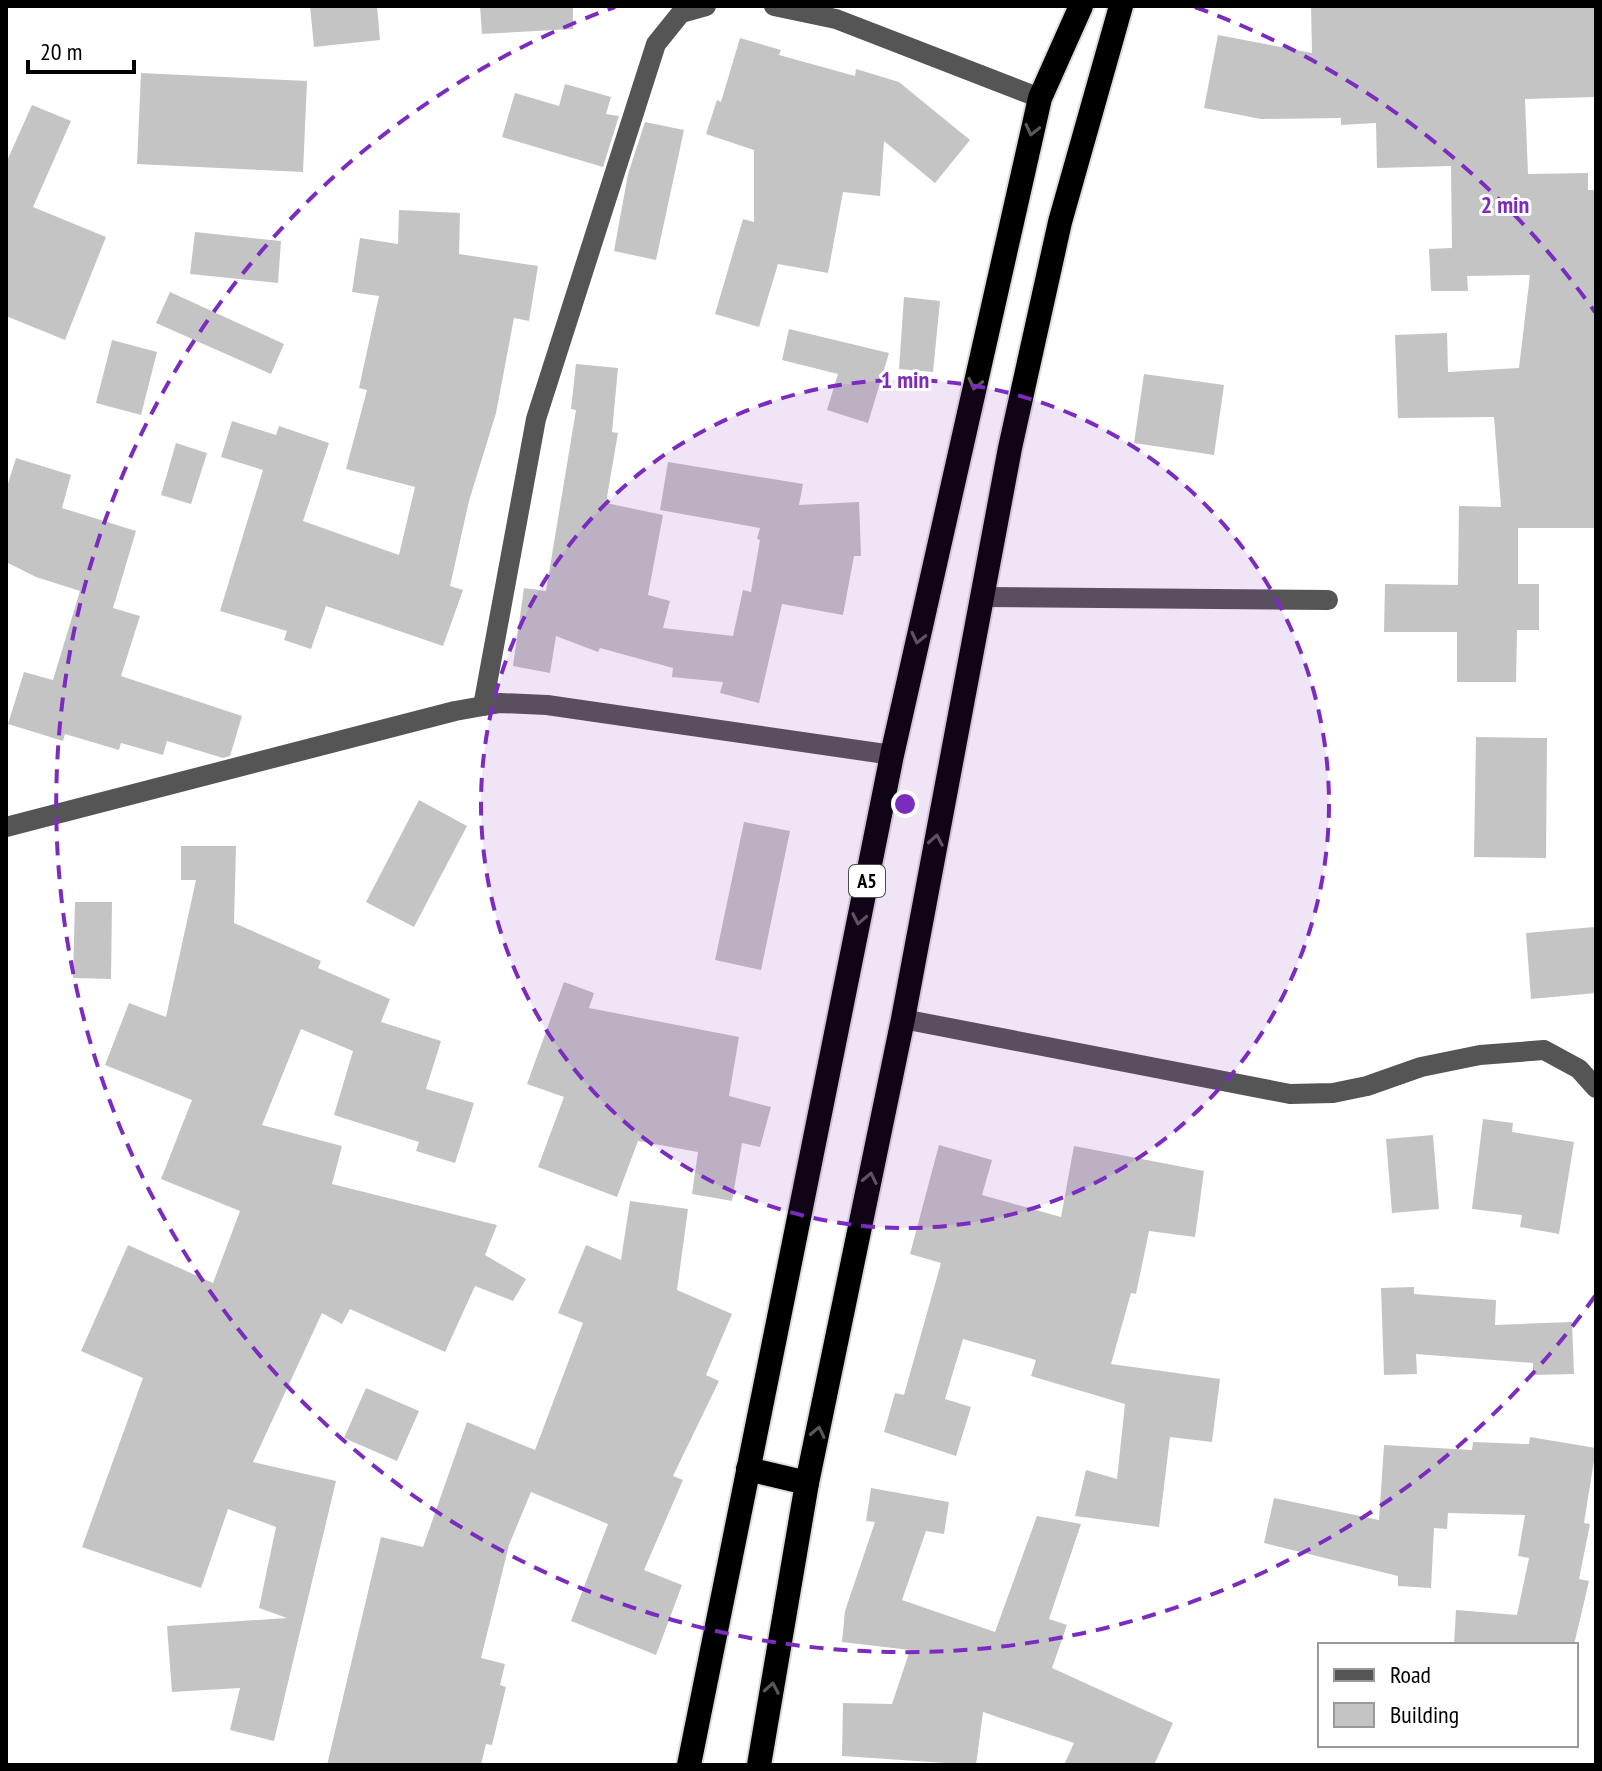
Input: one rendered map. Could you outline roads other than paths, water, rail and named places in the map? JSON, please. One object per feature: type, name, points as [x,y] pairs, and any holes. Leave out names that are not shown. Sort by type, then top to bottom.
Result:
[{"type":"highway","name":"A5","points":[[689,1765],[892,755],[1040,98],[1081,6]]},
{"type":"highway","points":[[759,1765],[807,1483],[903,1019],[1010,448],[1060,222],[1121,6]]},
{"type":"highway","points":[[748,1469],[807,1483]]},
{"type":"street","points":[[483,706],[536,419],[656,44],[681,13],[706,6]]},
{"type":"street","points":[[774,6],[836,19],[1040,98]]},
{"type":"street","points":[[982,597],[1328,600]]},
{"type":"street","points":[[6,827],[483,706],[547,705],[892,755]]},
{"type":"street","points":[[903,1019],[1290,1094],[1344,1091],[1421,1067],[1480,1055],[1544,1050],[1579,1069],[1596,1088]]}]
